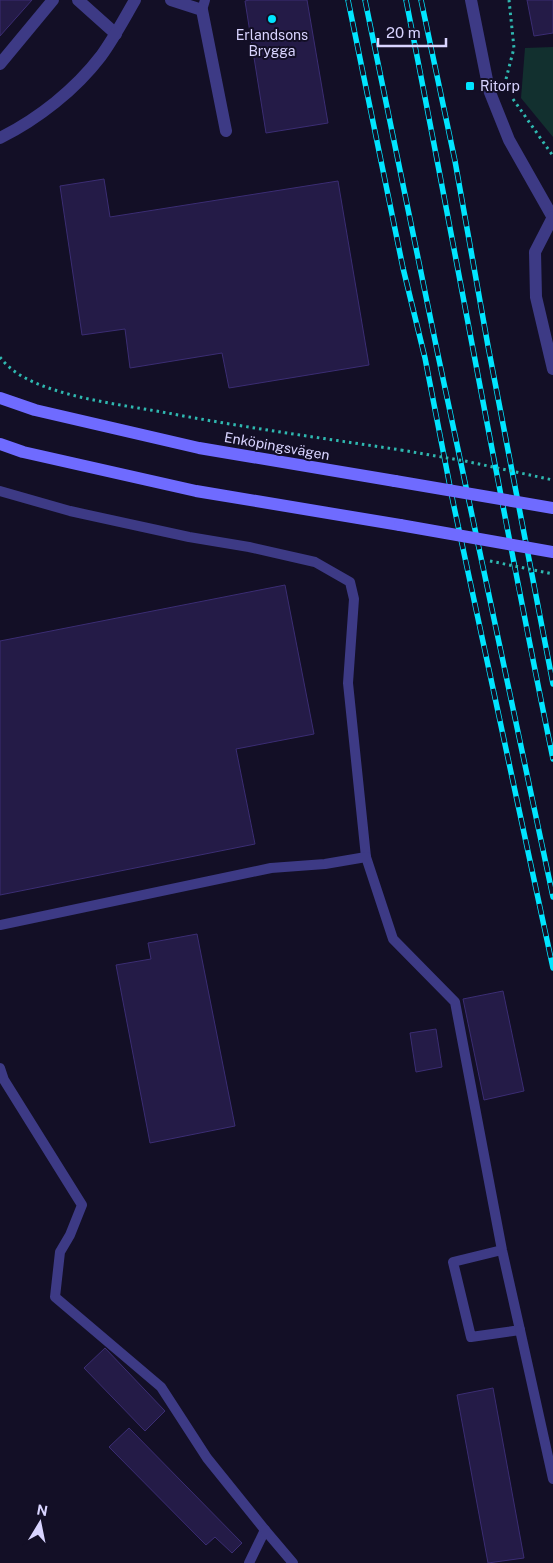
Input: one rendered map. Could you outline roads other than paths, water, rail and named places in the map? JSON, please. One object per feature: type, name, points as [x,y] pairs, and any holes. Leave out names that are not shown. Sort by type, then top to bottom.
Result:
[{"type":"main road","name":"Enköpingsvägen","points":[[0,398],[35,410],[198,448],[553,508]]},
{"type":"main road","points":[[0,444],[23,452],[196,491],[553,552]]},
{"type":"street","points":[[0,64],[53,0]]},
{"type":"street","points":[[78,0],[116,34]]},
{"type":"street","points":[[0,138],[35,117],[80,80],[101,56],[135,0]]},
{"type":"street","points":[[171,0],[203,5],[226,131]]},
{"type":"street","points":[[471,0],[489,90],[509,140],[552,217],[535,252],[536,298],[553,370]]},
{"type":"lane","points":[[0,491],[70,511],[190,537],[249,546],[315,562],[350,582],[354,599],[348,683],[366,857],[393,939],[455,1002],[502,1250],[553,1479]]},
{"type":"lane","points":[[0,925],[271,868],[325,864],[366,857]]},
{"type":"lane","points":[[0,1068],[4,1080],[82,1205],[70,1235],[60,1252],[55,1297],[161,1386],[207,1458],[293,1563]]},
{"type":"lane","points":[[502,1250],[453,1262],[455,1271],[471,1337],[520,1330]]},
{"type":"lane","points":[[249,1563],[265,1530]]},
{"type":"railway","points":[[348,0],[403,268],[425,358],[453,502],[553,968]]},
{"type":"railway","points":[[365,0],[553,897]]},
{"type":"railway","points":[[406,0],[553,759]]},
{"type":"railway","points":[[421,0],[455,161],[488,346],[553,684]]},
{"type":"place","name":"Erlandsons Brygga","points":[[272,19]]},
{"type":"place","name":"Ritorp","points":[[470,86]]}]
